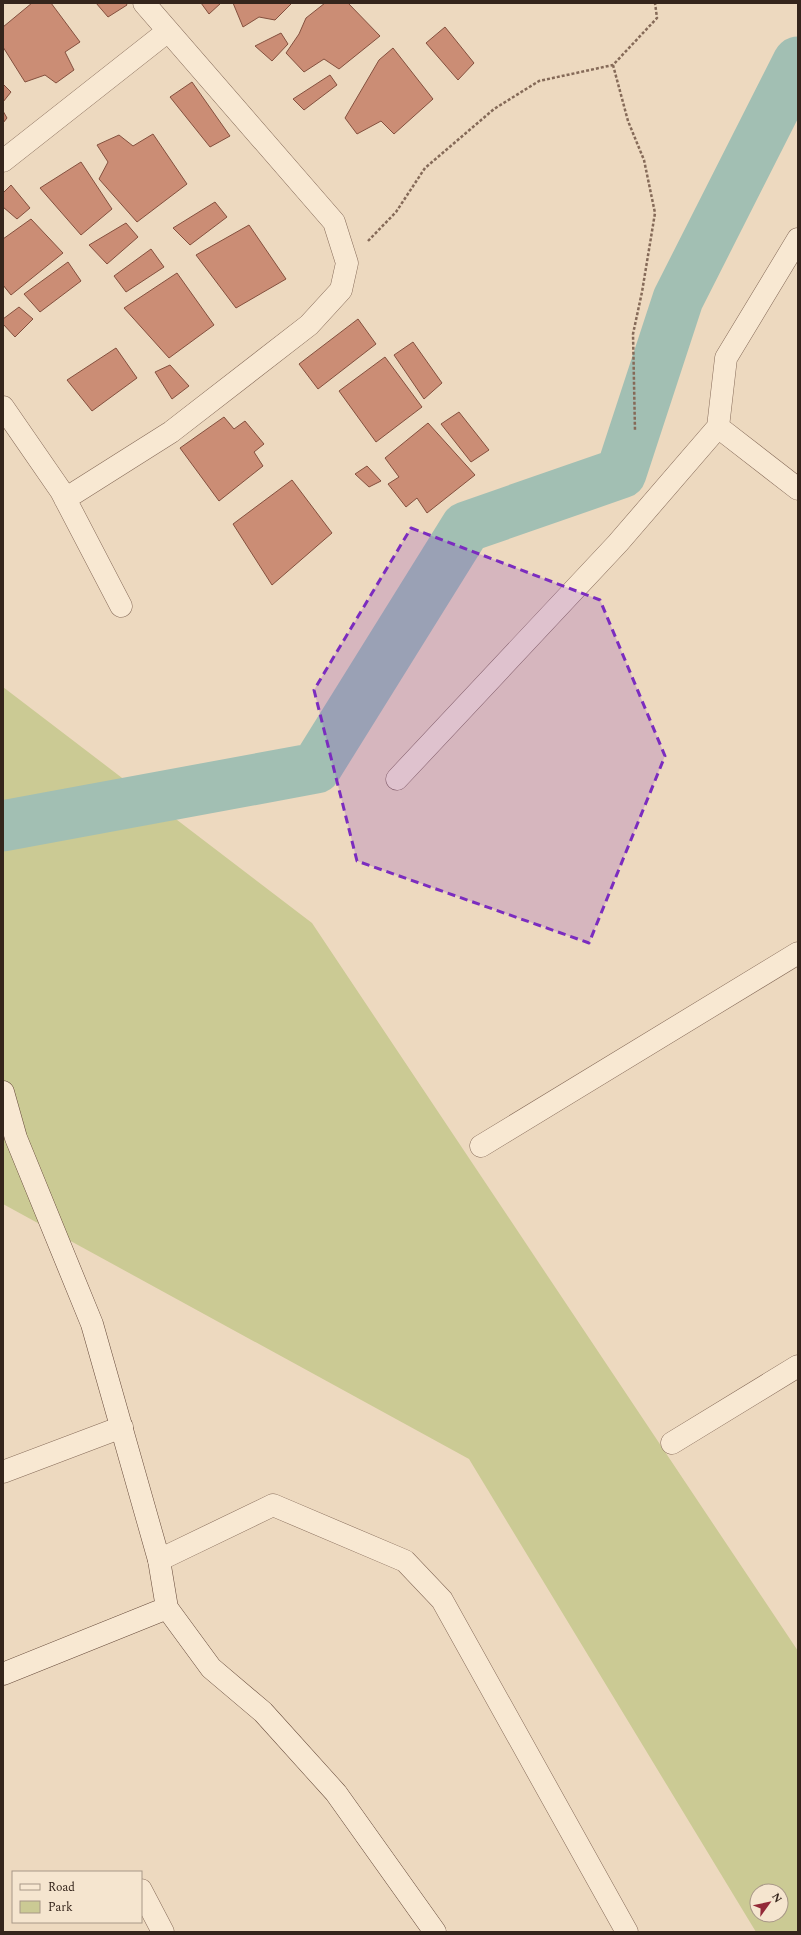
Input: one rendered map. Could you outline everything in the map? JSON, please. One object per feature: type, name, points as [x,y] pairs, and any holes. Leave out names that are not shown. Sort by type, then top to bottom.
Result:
[{"type":"street","points":[[65,499],[171,432],[309,325],[341,290],[347,263],[334,222],[144,3]]},
{"type":"street","points":[[3,161],[168,31]]},
{"type":"street","points":[[397,780],[618,543],[718,427],[726,358],[798,239]]},
{"type":"street","points":[[3,407],[65,499],[121,606]]},
{"type":"street","points":[[718,427],[798,489]]},
{"type":"street","points":[[481,1146],[798,953]]},
{"type":"street","points":[[3,1092],[16,1138],[92,1324],[159,1560],[167,1608],[211,1668],[263,1712],[336,1793],[435,1932]]},
{"type":"street","points":[[672,1443],[798,1366]]},
{"type":"street","points":[[3,1472],[122,1427]]},
{"type":"street","points":[[159,1560],[273,1505],[405,1560],[442,1600],[627,1932]]},
{"type":"street","points":[[3,1674],[167,1608]]},
{"type":"street","points":[[142,1892],[163,1932]]},
{"type":"path","points":[[347,263],[396,212],[425,168],[494,109],[539,81],[613,65],[657,18],[655,3]]},
{"type":"path","points":[[613,65],[628,121],[644,160],[655,213],[642,292],[632,334],[635,431]]},
{"type":"highlighted area","points":[[411,528],[600,600],[665,756],[589,943],[357,861],[314,690]]},
{"type":"green space","points":[[3,687],[312,923],[798,1651],[798,1932],[756,1932],[751,1923],[789,1923],[789,1883],[749,1883],[749,1920],[469,1459],[3,1204]]},
{"type":"building","points":[[32,3],[51,3],[80,42],[65,52],[74,70],[56,83],[45,75],[25,82],[3,47],[3,27]]},
{"type":"building","points":[[96,3],[126,3],[127,5],[108,17]]},
{"type":"building","points":[[201,3],[221,3],[209,14]]},
{"type":"building","points":[[233,3],[292,3],[275,20],[259,17],[243,27]]},
{"type":"building","points":[[325,3],[348,3],[380,36],[339,69],[324,59],[304,72],[286,53],[299,34],[306,18]]},
{"type":"building","points":[[445,27],[474,63],[458,80],[426,43]]},
{"type":"building","points":[[281,33],[288,44],[272,61],[255,46]]},
{"type":"building","points":[[393,48],[433,99],[394,134],[381,121],[357,134],[345,118],[379,60]]},
{"type":"building","points":[[330,75],[337,85],[304,110],[293,99]]},
{"type":"building","points":[[192,82],[230,136],[210,147],[170,97]]},
{"type":"building","points":[[3,84],[11,92],[3,102]]},
{"type":"building","points":[[3,111],[7,118],[3,123]]},
{"type":"building","points":[[153,134],[187,184],[137,222],[99,179],[108,162],[97,145],[119,135],[133,146]]},
{"type":"building","points":[[81,162],[112,209],[81,235],[40,188]]},
{"type":"building","points":[[11,185],[30,208],[17,219],[3,207],[3,193]]},
{"type":"building","points":[[215,202],[227,217],[190,245],[173,228]]},
{"type":"building","points":[[31,219],[63,253],[11,295],[3,285],[3,239]]},
{"type":"building","points":[[126,223],[138,237],[107,264],[89,245]]},
{"type":"building","points":[[249,225],[286,279],[236,308],[196,255]]},
{"type":"building","points":[[151,249],[164,267],[126,292],[114,276]]},
{"type":"building","points":[[68,262],[81,281],[40,312],[24,294]]},
{"type":"building","points":[[177,273],[214,325],[169,358],[124,308]]},
{"type":"building","points":[[19,307],[33,319],[15,337],[3,324],[3,319]]},
{"type":"building","points":[[358,319],[376,344],[318,389],[299,364]]},
{"type":"building","points":[[413,342],[442,383],[424,399],[394,355]]},
{"type":"building","points":[[116,348],[137,378],[92,411],[67,380]]},
{"type":"building","points":[[385,357],[422,407],[376,442],[339,391]]},
{"type":"building","points":[[170,365],[189,386],[172,399],[155,372]]},
{"type":"building","points":[[459,412],[489,450],[471,462],[441,424]]},
{"type":"building","points":[[224,417],[234,429],[245,421],[264,444],[254,452],[263,466],[219,501],[180,448]]},
{"type":"building","points":[[428,423],[475,475],[427,513],[417,498],[406,507],[388,484],[399,477],[385,458]]},
{"type":"building","points":[[367,466],[381,481],[369,487],[355,474]]},
{"type":"building","points":[[292,480],[332,533],[272,585],[233,524]]},
{"type":"waterway","points":[[3,826],[316,768],[466,527],[621,473],[678,299],[798,62]]}]
